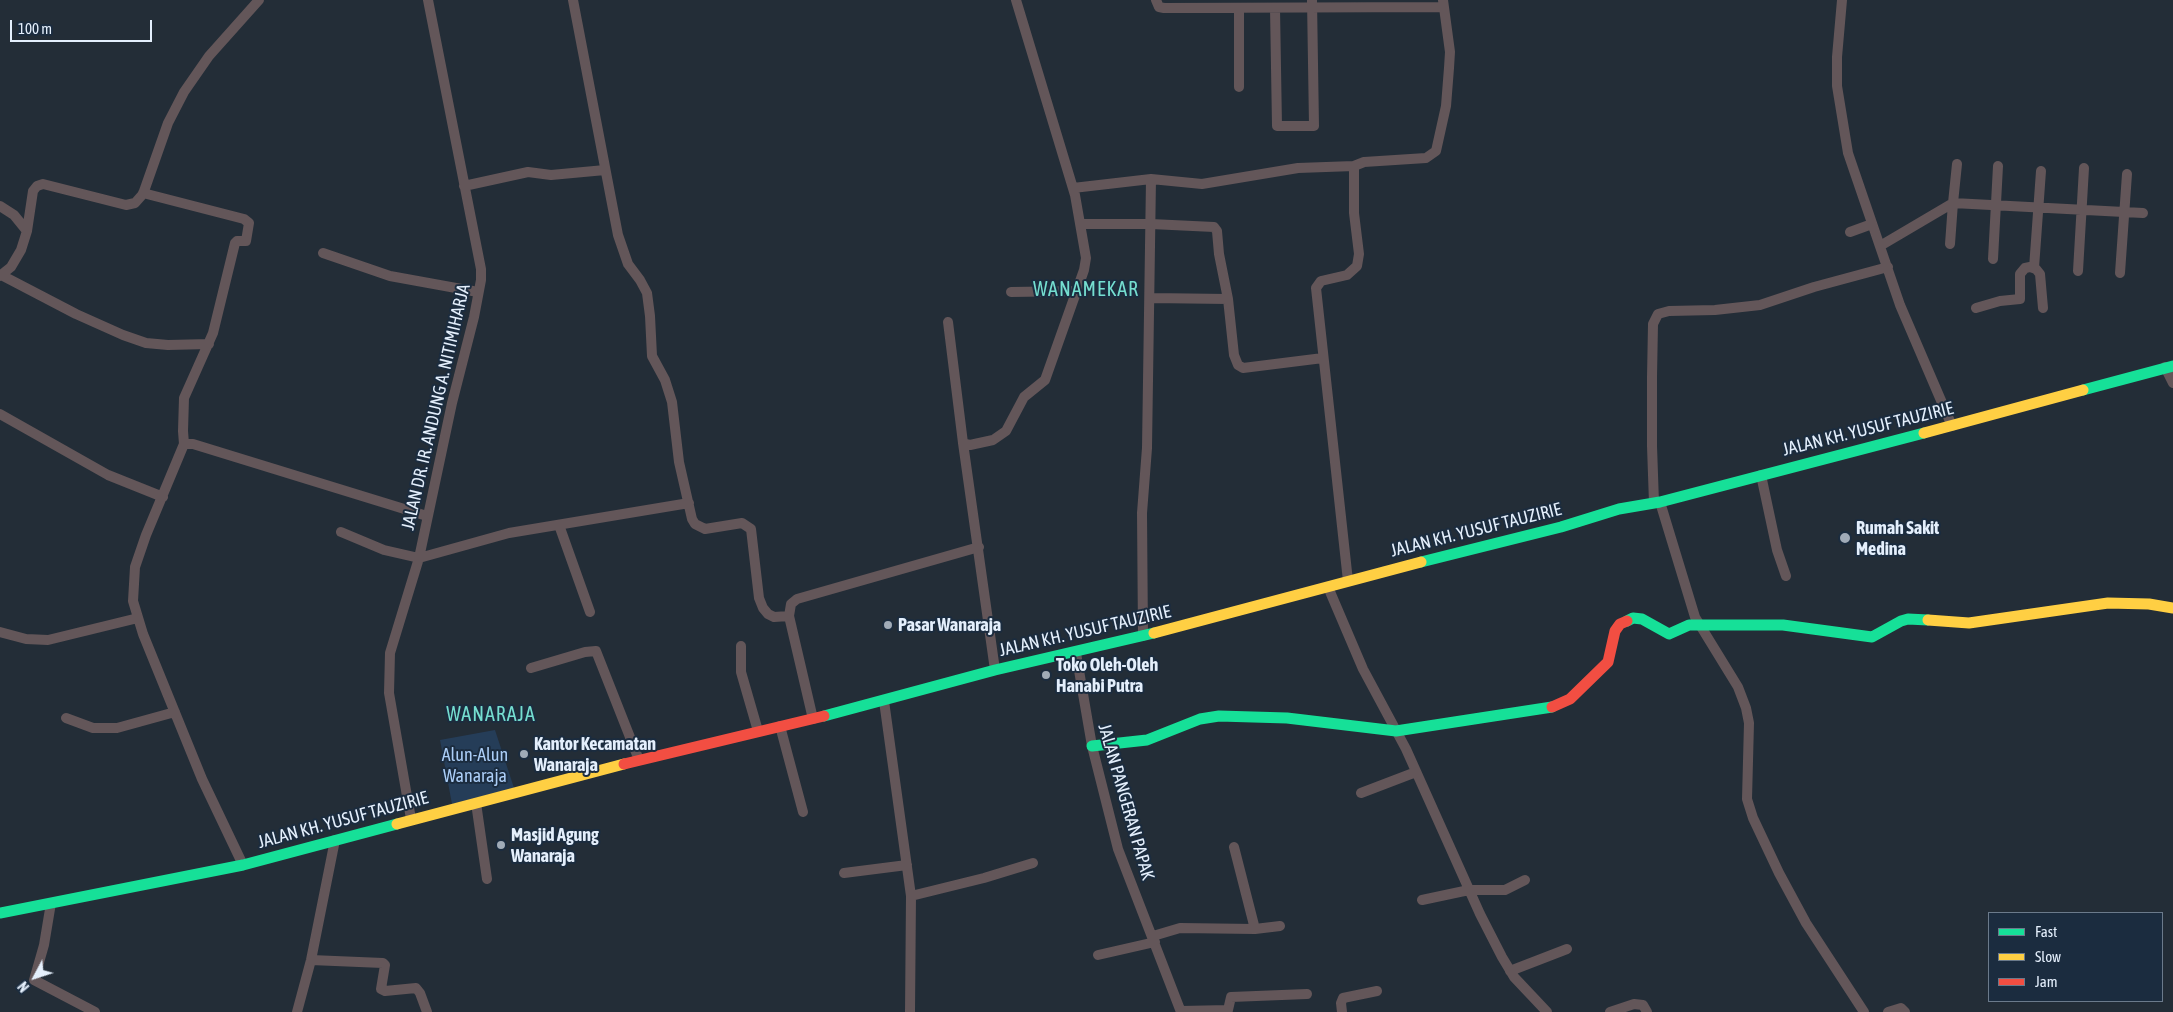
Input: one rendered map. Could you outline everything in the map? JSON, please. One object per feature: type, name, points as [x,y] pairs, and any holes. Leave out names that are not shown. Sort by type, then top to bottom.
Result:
[{"type":"main road","name":"JALAN KH. YUSUF TAUZIRIE","points":[[0,913],[243,865],[639,760],[813,719],[995,670],[1076,653],[1143,636],[1561,527],[1619,509],[1657,503],[2169,367]]},
{"type":"main road","points":[[1092,746],[1147,740],[1200,719],[1219,716],[1288,718],[1396,731],[1490,719],[1551,708],[1570,699],[1608,662],[1613,634],[1616,628],[1633,618],[1642,618],[1669,634],[1684,626],[1698,624],[1783,625],[1872,637],[1904,620],[1914,619],[1962,624],[2108,603],[2149,604],[2173,608]]},
{"type":"street","points":[[209,344],[168,345],[146,343],[76,314],[1,276],[21,250],[27,231],[34,191],[37,186],[43,184],[126,205],[136,203],[144,192],[168,123],[184,92],[209,56],[259,0]]},
{"type":"street","name":"JALAN DR. IR. ANDUNG A. NITIMIHARJA","points":[[411,819],[392,715],[389,673],[390,653],[419,558],[452,403],[474,317],[481,269],[428,0]]},
{"type":"street","points":[[573,0],[605,170],[623,251],[647,293],[652,356],[665,380],[672,402],[679,462],[692,519],[700,528],[705,530],[742,524],[748,525],[752,534],[759,598],[763,608],[774,617],[789,616]]},
{"type":"street","points":[[963,443],[977,444],[993,440],[1000,435],[1006,430],[1024,398],[1045,380],[1085,264],[1085,249],[1073,188],[1016,0]]},
{"type":"street","points":[[1073,188],[1151,178],[1202,184],[1298,168],[1354,166],[1364,162],[1426,158],[1436,151],[1446,106],[1450,52],[1444,4],[1312,4],[1275,8],[1164,8],[1159,7],[1156,0]]},
{"type":"street","points":[[1842,0],[1837,57],[1840,110],[1848,152],[1900,305],[1952,426]]},
{"type":"street","points":[[1275,8],[1277,126],[1314,126],[1312,4]]},
{"type":"street","points":[[1238,8],[1239,87]]},
{"type":"street","points":[[1950,244],[1956,164]]},
{"type":"street","points":[[1348,581],[1317,302],[1317,285],[1321,281],[1351,273],[1358,260],[1354,213],[1354,166]]},
{"type":"street","points":[[1993,259],[1998,166]]},
{"type":"street","points":[[2078,271],[2084,168]]},
{"type":"street","points":[[464,186],[528,172],[551,175],[605,170]]},
{"type":"street","points":[[2034,268],[2041,171]]},
{"type":"street","points":[[2120,273],[2126,174]]},
{"type":"street","points":[[1143,636],[1142,513],[1147,448],[1151,178]]},
{"type":"street","points":[[144,192],[248,220],[249,226],[246,241],[237,240],[235,243],[209,344],[183,402],[184,444],[135,568],[133,601],[174,712],[202,779],[243,865]]},
{"type":"street","points":[[1880,246],[1953,203],[2143,213]]},
{"type":"street","points":[[0,206],[14,215],[27,231]]},
{"type":"street","points":[[1080,224],[1151,224],[1216,228],[1228,298],[1234,355],[1238,365],[1243,368],[1323,358]]},
{"type":"street","points":[[1850,232],[1872,224]]},
{"type":"street","points":[[323,253],[390,276],[478,292]]},
{"type":"street","points":[[1864,1012],[1806,923],[1779,873],[1753,818],[1747,799],[1749,723],[1746,708],[1738,688],[1698,624],[1657,503],[1652,446],[1653,324],[1658,314],[1669,311],[1715,310],[1760,305],[1814,287],[1888,267]]},
{"type":"street","points":[[1976,308],[2000,301],[2020,299],[2020,274],[2025,268],[2034,268],[2040,274],[2043,308]]},
{"type":"street","points":[[1011,292],[1076,290]]},
{"type":"street","points":[[1150,298],[1228,298]]},
{"type":"street","points":[[948,322],[995,670]]},
{"type":"street","points":[[2169,367],[2173,383]]},
{"type":"street","points":[[0,414],[108,474],[163,497]]},
{"type":"street","points":[[184,444],[192,444],[427,516]]},
{"type":"street","points":[[1761,475],[1777,550],[1786,576]]},
{"type":"street","points":[[341,532],[384,550],[419,558],[509,533],[622,516],[689,503]]},
{"type":"street","points":[[559,525],[590,612]]},
{"type":"street","points":[[813,719],[789,616],[791,604],[797,599],[979,547]]},
{"type":"street","points":[[1328,587],[1363,669],[1416,772],[1480,914],[1510,971],[1547,1012]]},
{"type":"street","points":[[0,632],[26,639],[48,640],[138,618]]},
{"type":"street","points":[[742,646],[740,672],[758,731]]},
{"type":"street","points":[[531,668],[585,652],[596,651],[639,760]]},
{"type":"street","name":"JALAN PANGERAN PAPAK","points":[[1076,653],[1092,746],[1118,848],[1181,1011]]},
{"type":"street","points":[[884,701],[911,896],[910,1012]]},
{"type":"street","points":[[66,718],[93,728],[117,728],[174,712]]},
{"type":"street","points":[[780,726],[803,812]]},
{"type":"street","points":[[1361,793],[1416,772]]},
{"type":"street","points":[[476,803],[487,879]]},
{"type":"street","points":[[297,1012],[311,960],[335,840]]},
{"type":"street","points":[[1234,847],[1254,929]]},
{"type":"street","points":[[911,896],[1033,862]]},
{"type":"street","points":[[844,873],[907,865]]},
{"type":"street","points":[[1422,900],[1469,890],[1505,890],[1525,880]]},
{"type":"street","points":[[51,903],[44,945],[34,980],[95,1012]]},
{"type":"street","points":[[1098,955],[1154,939],[1180,928],[1254,929],[1280,926]]},
{"type":"street","points":[[1510,971],[1567,949]]},
{"type":"street","points":[[311,960],[383,963],[385,965],[381,988],[386,991],[416,988],[420,993],[427,1012]]},
{"type":"street","points":[[1342,1012],[1341,1003],[1343,998],[1378,991]]},
{"type":"street","points":[[1181,1011],[1228,1010],[1231,997],[1307,994]]},
{"type":"street","points":[[1610,1012],[1634,1004],[1643,1005],[1647,1012]]},
{"type":"street","points":[[1888,1012],[1901,1008],[1905,1012]]},
{"type":"green space","name":"Alun-Alun Wanaraja","points":[[495,730],[514,788],[452,804],[440,740]]},
{"type":"traffic: fast","points":[[2083,390],[2173,366]]},
{"type":"traffic: fast","points":[[1421,562],[1561,527],[1619,509],[1660,502],[1924,433]]},
{"type":"traffic: fast","points":[[1627,621],[1633,618],[1642,619],[1669,634],[1689,625],[1783,625],[1872,637],[1901,621],[1908,619],[1928,620]]},
{"type":"traffic: fast","points":[[824,716],[995,670],[1154,633]]},
{"type":"traffic: fast","points":[[1092,746],[1147,740],[1200,719],[1219,716],[1287,718],[1396,731],[1552,707]]},
{"type":"traffic: fast","points":[[0,913],[243,865],[397,824]]},
{"type":"traffic: slow","points":[[1924,433],[2083,390]]},
{"type":"traffic: slow","points":[[1154,633],[1421,562]]},
{"type":"traffic: slow","points":[[1928,620],[1969,623],[2108,603],[2149,604],[2173,608]]},
{"type":"traffic: slow","points":[[397,824],[624,764]]},
{"type":"traffic: jam","points":[[1552,707],[1570,699],[1608,662],[1615,631],[1620,624],[1627,621]]},
{"type":"traffic: jam","points":[[624,764],[824,716]]},
{"type":"place","name":"Rumah Sakit Medina","points":[[1845,538]]},
{"type":"place","name":"Pasar Wanaraja","points":[[888,625]]},
{"type":"place","name":"Toko Oleh-Oleh Hanabi Putra","points":[[1046,675]]},
{"type":"place","name":"Kantor Kecamatan Wanaraja","points":[[524,754]]},
{"type":"place","name":"Masjid Agung Wanaraja","points":[[501,845]]},
{"type":"district","name":"WANAMEKAR","points":[[1086,290]]},
{"type":"district","name":"WANARAJA","points":[[491,715]]}]
